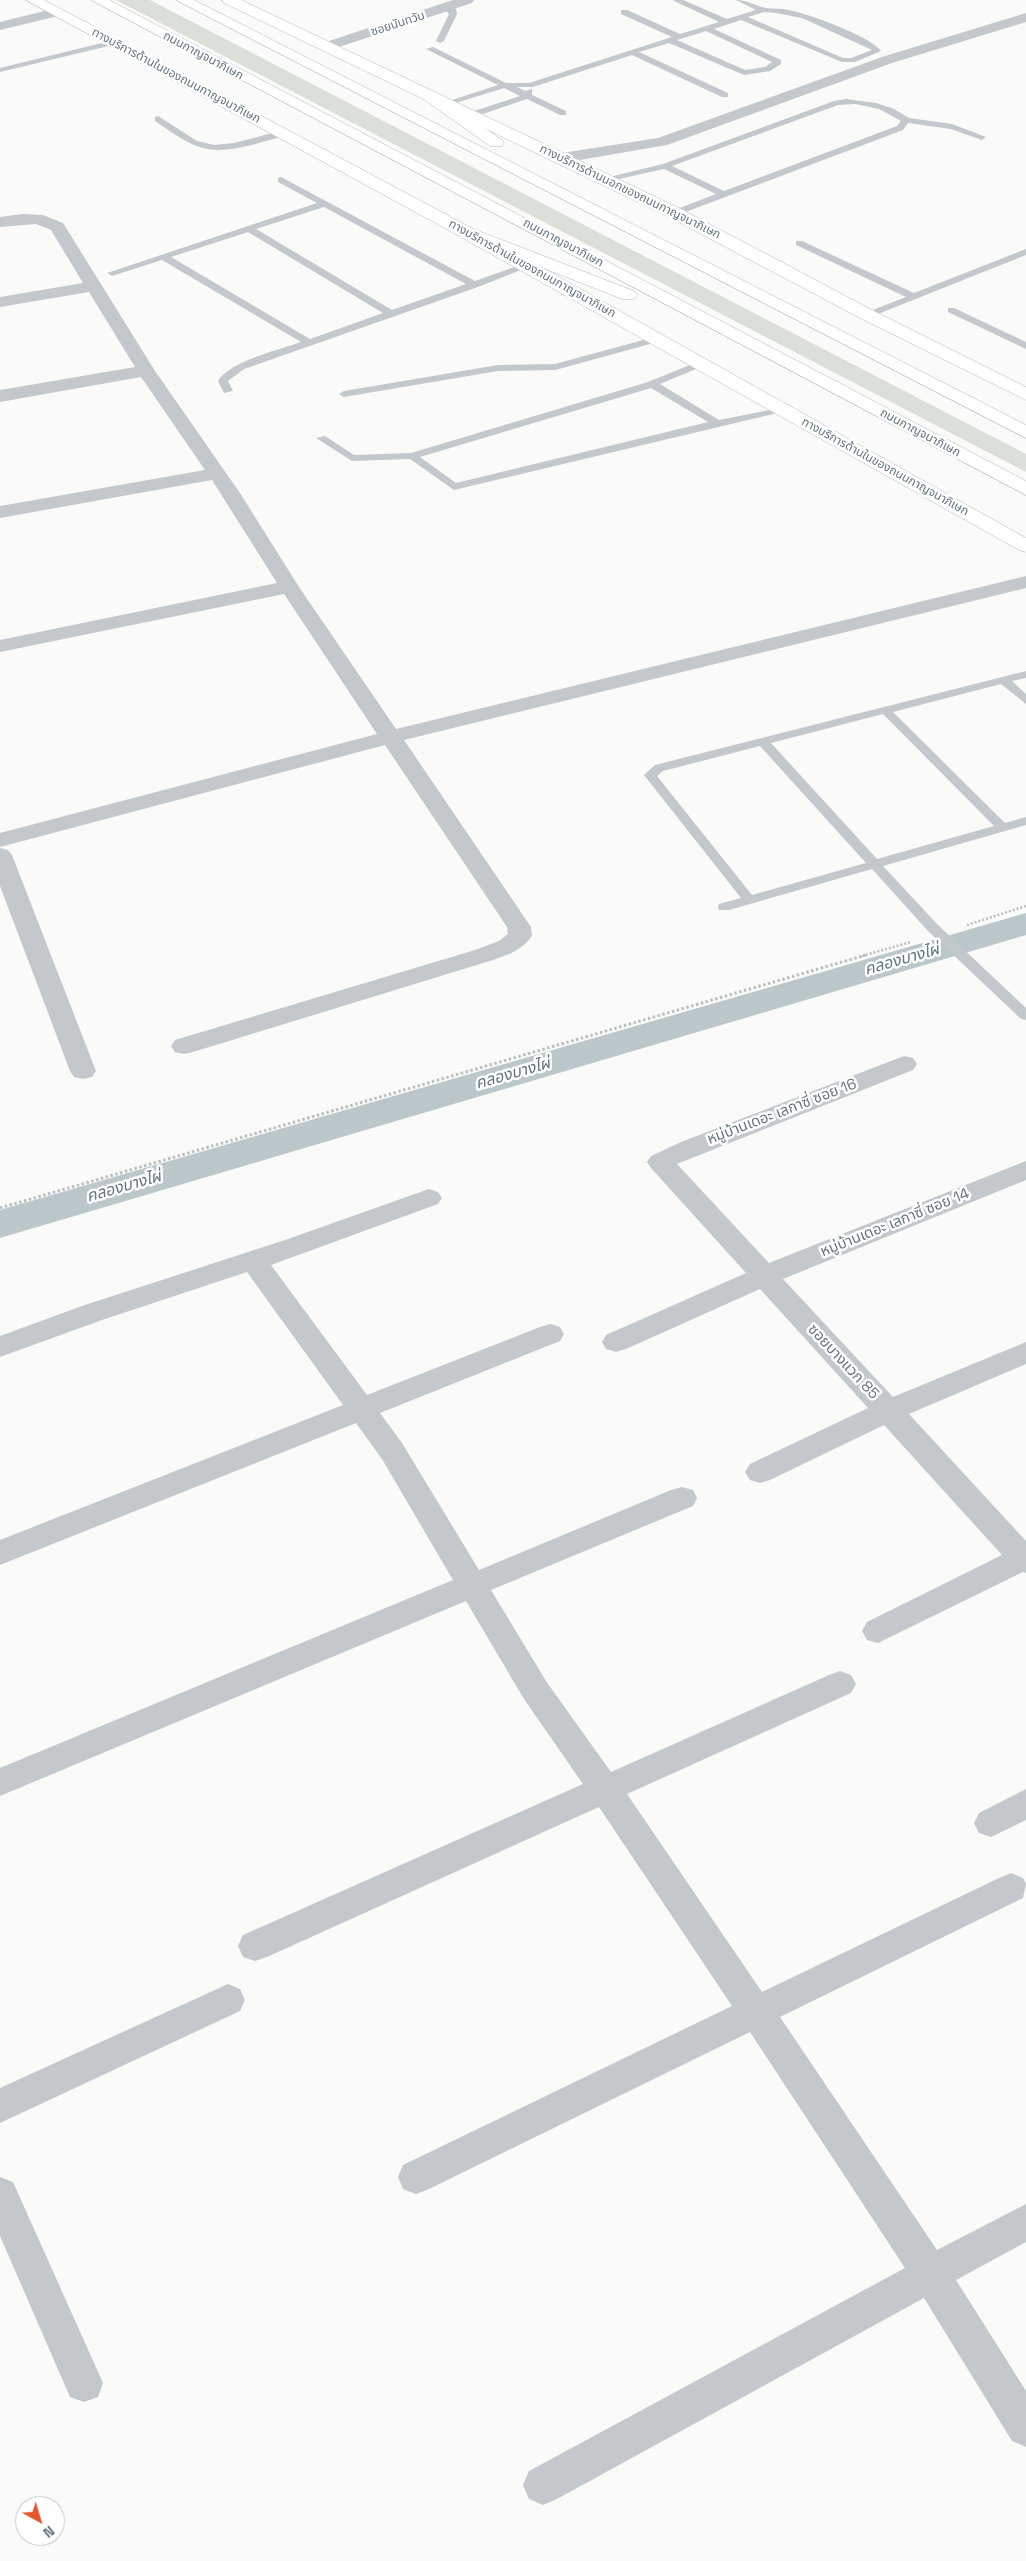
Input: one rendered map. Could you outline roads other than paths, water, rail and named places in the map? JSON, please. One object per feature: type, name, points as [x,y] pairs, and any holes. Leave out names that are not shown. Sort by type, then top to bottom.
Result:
[{"type":"main road","name":"ถนนกาญจนาภิเษก","points":[[98,0],[1026,489]]},
{"type":"main road","points":[[183,0],[583,203],[1026,432]]},
{"type":"main road","name":"ทางบริการด้านนอกของถนนกาญจนาภิเษก","points":[[229,0],[675,213],[868,315],[1026,394]]},
{"type":"main road","name":"ทางบริการด้านในของถนนกาญจนาภิเษก","points":[[45,6],[458,228],[1026,546]]},
{"type":"main road","points":[[421,91],[583,203]]},
{"type":"main road","points":[[458,228],[753,345]]},
{"type":"street","name":"ซอยนันทวัน","points":[[321,43],[441,4],[467,0]]},
{"type":"street","points":[[0,16],[45,6]]},
{"type":"street","points":[[0,26],[45,6]]},
{"type":"street","points":[[562,158],[661,142],[887,60],[1026,17]]},
{"type":"street","points":[[0,222],[23,219],[48,221],[56,227],[104,280],[146,370],[289,587],[519,927],[520,936],[508,946],[484,955],[184,1046]]},
{"type":"street","points":[[0,302],[104,280]]},
{"type":"street","points":[[0,396],[146,370]]},
{"type":"street","points":[[0,512],[215,474]]},
{"type":"street","points":[[0,840],[390,737],[1026,582]]},
{"type":"street","points":[[0,646],[289,587]]},
{"type":"street","points":[[0,855],[83,1071]]},
{"type":"street","name":"หมู่บ้านเดอะ เลกาซี่ ซอย 16","points":[[660,1162],[690,1148],[904,1064]]},
{"type":"street","name":"ซอยบางแวก 85","points":[[660,1162],[1025,1559]]},
{"type":"street","name":"หมู่บ้านเดอะ เลกาซี่ ซอย 14","points":[[616,1342],[764,1276],[1026,1170]]},
{"type":"street","points":[[0,1347],[92,1313],[295,1247],[429,1198]]},
{"type":"street","points":[[253,1260],[392,1451],[535,1690],[756,2012],[930,2274],[1026,2427]]},
{"type":"street","points":[[0,1553],[550,1334]]},
{"type":"street","points":[[760,1472],[888,1411],[1026,1352]]},
{"type":"street","points":[[0,1782],[682,1498]]},
{"type":"street","points":[[878,1631],[1025,1559]]},
{"type":"street","points":[[255,1946],[840,1684]]},
{"type":"street","points":[[991,1822],[1026,1803]]},
{"type":"street","points":[[416,2177],[1011,1888]]},
{"type":"street","points":[[0,2106],[228,2000]]},
{"type":"street","points":[[0,2194],[84,2383]]},
{"type":"street","points":[[543,2485],[1026,2222]]},
{"type":"lane","points":[[676,0],[727,22]]},
{"type":"lane","points":[[740,0],[763,10]]},
{"type":"lane","points":[[440,41],[453,14],[453,11],[441,4]]},
{"type":"lane","points":[[449,104],[505,85],[530,85],[727,22],[741,17],[763,10],[777,9],[794,13],[873,46],[877,51],[852,60],[842,60],[741,17]]},
{"type":"lane","points":[[624,12],[680,37]]},
{"type":"lane","points":[[669,40],[744,73],[767,69],[778,62],[706,28]]},
{"type":"lane","points":[[0,70],[114,42]]},
{"type":"lane","points":[[430,49],[563,113]]},
{"type":"lane","points":[[632,52],[725,95]]},
{"type":"lane","points":[[527,96],[530,85]]},
{"type":"lane","points":[[472,115],[527,96]]},
{"type":"lane","points":[[605,179],[665,166],[837,103],[851,100],[869,102],[906,120],[952,127],[982,137]]},
{"type":"lane","points":[[158,120],[208,148],[242,143],[284,133]]},
{"type":"lane","points":[[675,213],[900,128],[906,120]]},
{"type":"lane","points":[[665,166],[725,195]]},
{"type":"lane","points":[[281,180],[475,285]]},
{"type":"lane","points":[[104,280],[164,256],[324,204]]},
{"type":"lane","points":[[248,228],[391,314]]},
{"type":"lane","points":[[799,242],[914,297]]},
{"type":"lane","points":[[868,315],[1026,252]]},
{"type":"lane","points":[[164,256],[309,343]]},
{"type":"lane","points":[[228,390],[223,381],[232,371],[526,266]]},
{"type":"lane","points":[[950,310],[1026,346]]},
{"type":"lane","points":[[344,394],[498,368],[555,367],[658,339]]},
{"type":"lane","points":[[321,438],[352,458],[412,456],[652,384],[700,364]]},
{"type":"lane","points":[[652,384],[717,423]]},
{"type":"lane","points":[[412,456],[454,487],[717,423],[785,410]]},
{"type":"lane","points":[[749,900],[652,780],[650,775],[659,768],[1026,674]]},
{"type":"lane","points":[[1004,680],[1026,700]]},
{"type":"lane","points":[[885,710],[1003,828]]},
{"type":"lane","points":[[763,742],[873,865],[933,928],[1026,1016]]},
{"type":"lane","points":[[724,907],[1026,821]]},
{"type":"waterway","name":"คลองบางไผ่","points":[[0,1224],[1026,924]]}]
